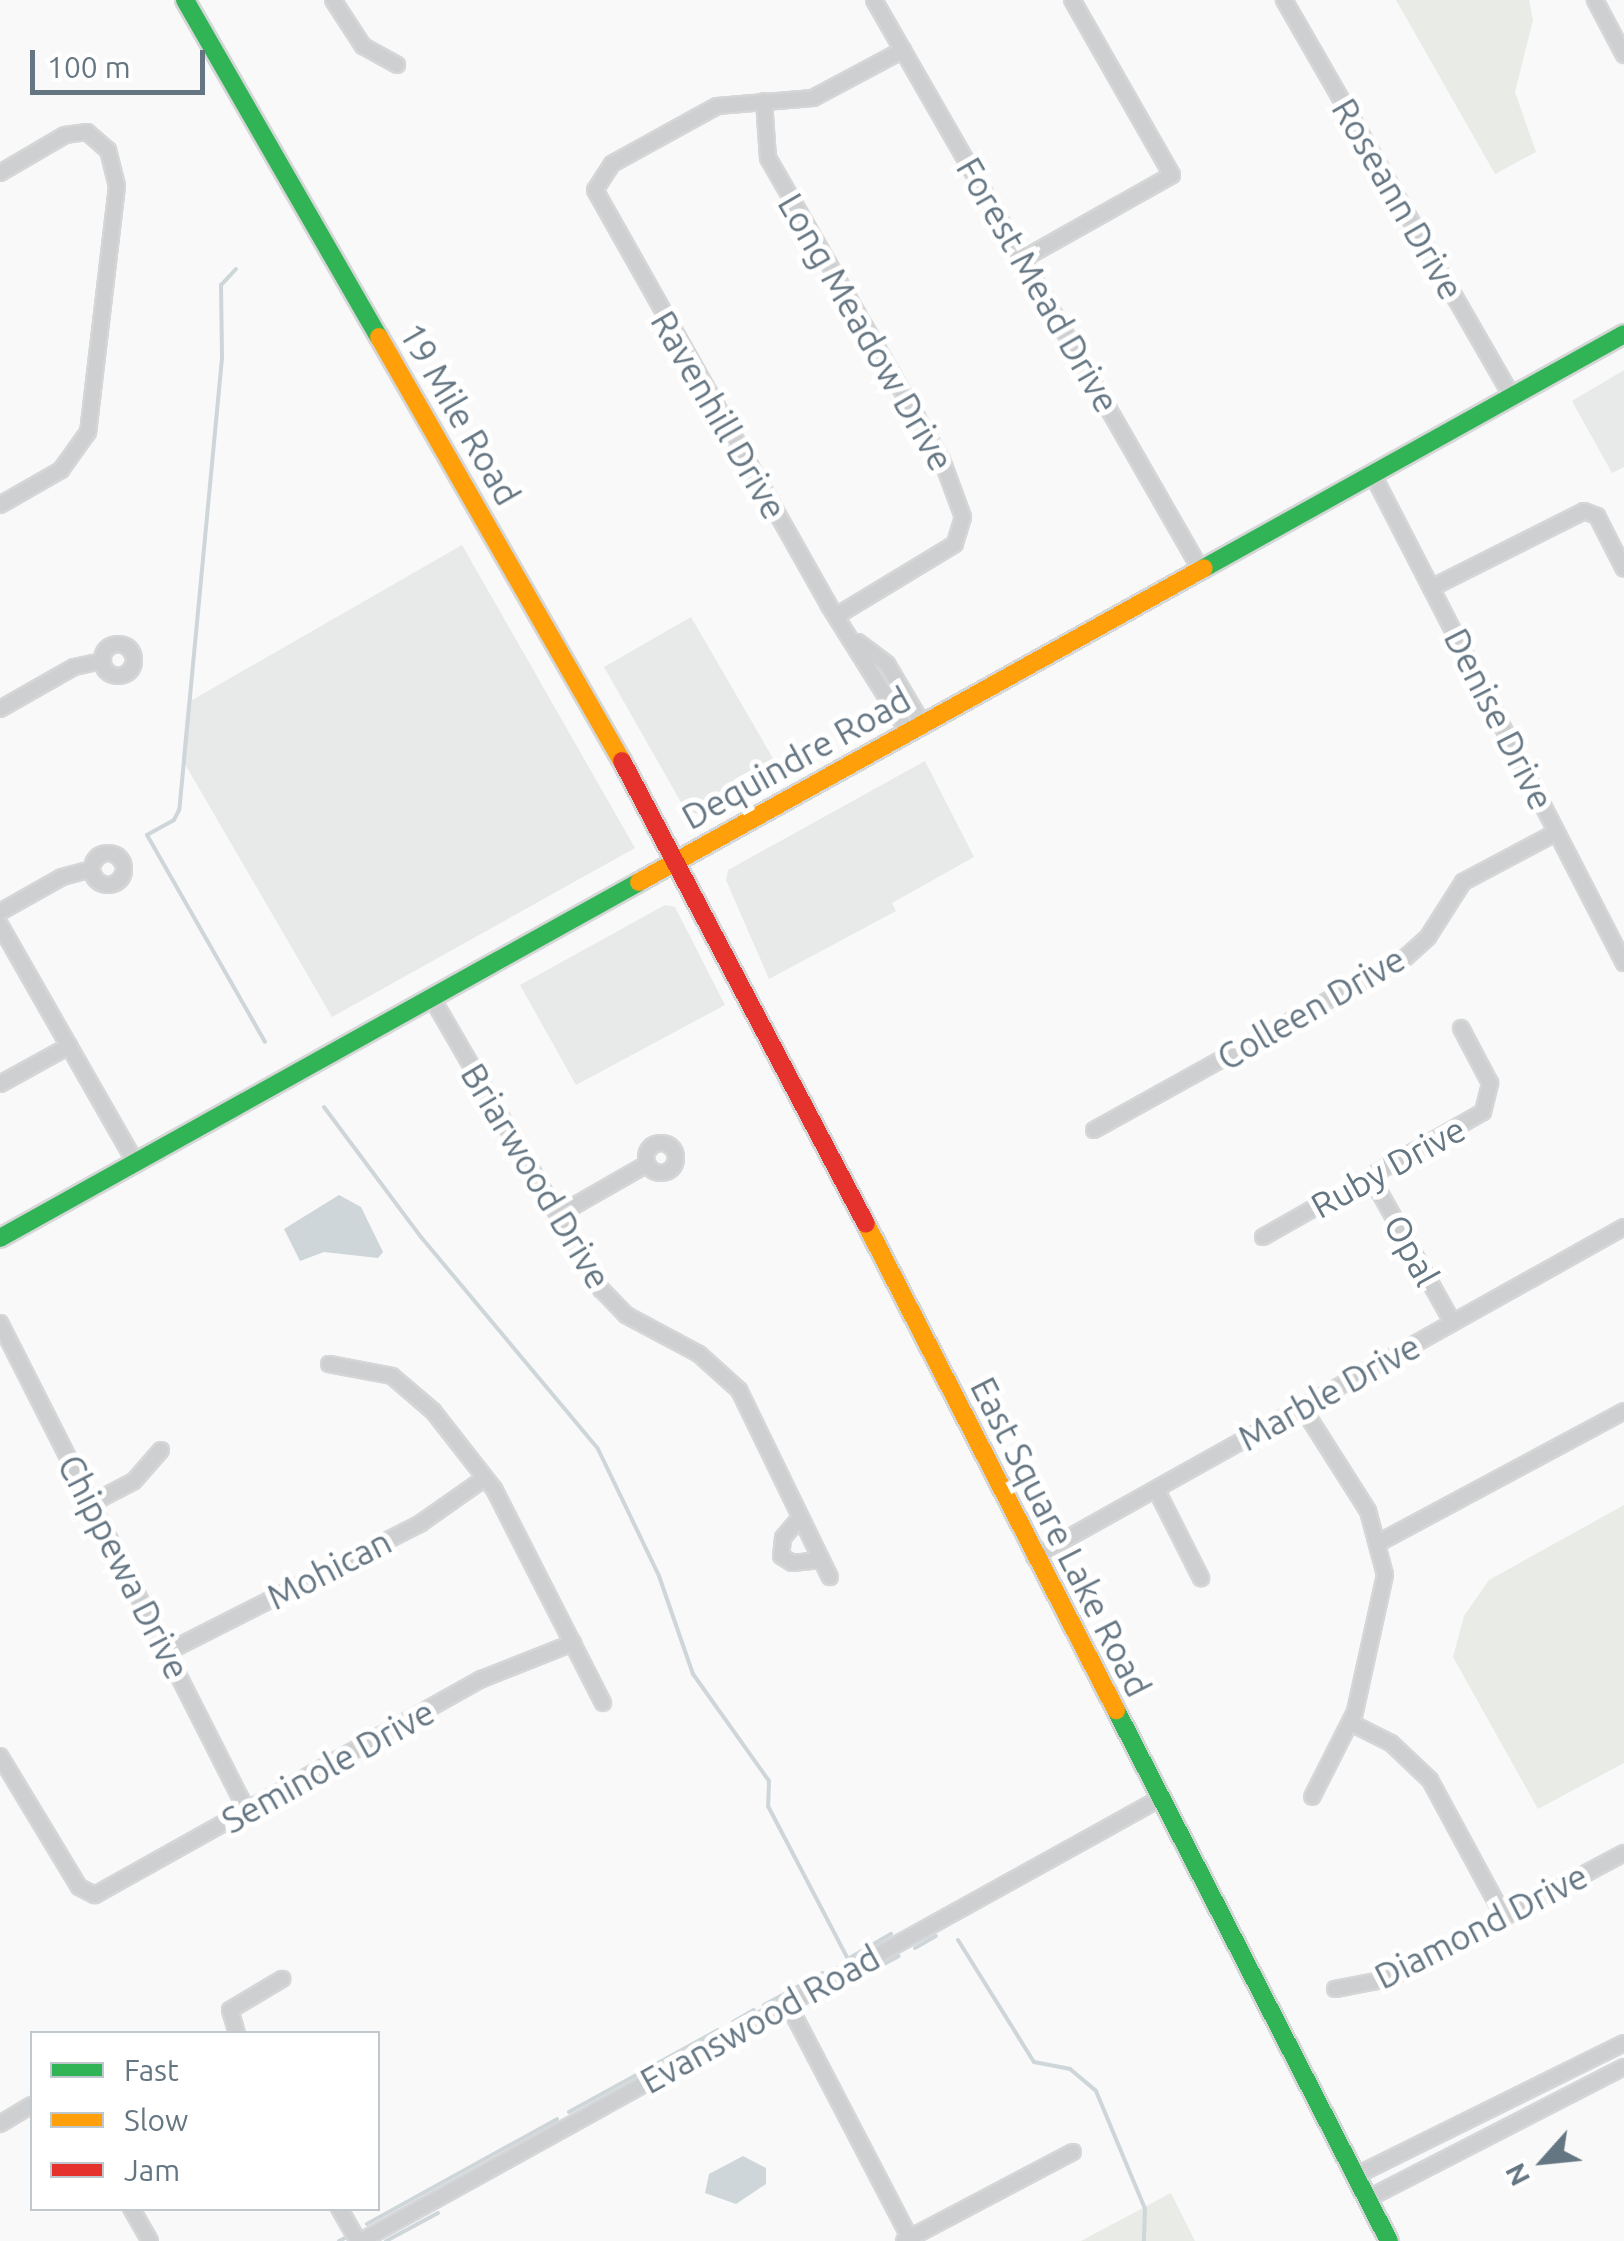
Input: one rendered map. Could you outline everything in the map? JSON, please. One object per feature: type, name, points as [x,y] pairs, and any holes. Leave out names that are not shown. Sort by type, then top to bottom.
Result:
[{"type":"main road","name":"19 Mile Road","points":[[185,0],[679,860]]},
{"type":"main road","name":"Dequindre Road","points":[[0,1238],[1624,334]]},
{"type":"main road","name":"East Square Lake Road","points":[[679,860],[1389,2241]]},
{"type":"street","points":[[332,0],[363,46],[397,65]]},
{"type":"street","name":"Forest Mead Drive","points":[[874,0],[1201,570]]},
{"type":"street","points":[[1023,259],[1172,174],[1072,0]]},
{"type":"street","name":"Roseann Drive","points":[[1284,0],[1512,397]]},
{"type":"street","points":[[1595,0],[1624,54]]},
{"type":"street","points":[[764,101],[813,98],[902,50]]},
{"type":"street","name":"Ravenhill Drive","points":[[764,101],[708,110],[612,164],[596,182],[599,207],[836,616],[857,642],[887,664],[916,729]]},
{"type":"street","name":"Long Meadow Drive","points":[[764,101],[768,158],[942,460],[963,518],[955,544],[836,616]]},
{"type":"street","points":[[0,173],[65,135],[96,135],[108,150],[117,186],[92,419],[78,452],[0,506]]},
{"type":"street","name":"Denise Drive","points":[[1373,474],[1624,963]]},
{"type":"street","points":[[1432,588],[1588,511],[1624,568]]},
{"type":"street","points":[[0,709],[74,667],[102,661]]},
{"type":"street","name":"Colleen Drive","points":[[1094,1130],[1406,956],[1428,937],[1463,882],[1557,832]]},
{"type":"street","points":[[0,912],[62,877],[92,869]]},
{"type":"street","points":[[0,925],[136,1163]]},
{"type":"street","name":"Briarwood Drive","points":[[432,998],[558,1216],[614,1304],[714,1364],[739,1390],[798,1520],[830,1577]]},
{"type":"street","name":"Ruby Drive","points":[[1263,1237],[1475,1118],[1489,1104],[1490,1083],[1461,1028]]},
{"type":"street","points":[[0,1084],[69,1046]]},
{"type":"street","points":[[558,1216],[648,1164]]},
{"type":"street","name":"Opal","points":[[1371,1177],[1453,1323]]},
{"type":"street","name":"Marble Drive","points":[[1034,1557],[1624,1227]]},
{"type":"street","name":"Chippewa Drive","points":[[0,1323],[247,1811]]},
{"type":"street","points":[[330,1364],[370,1368],[405,1384],[485,1478],[603,1703]]},
{"type":"street","points":[[1302,1408],[1364,1504],[1380,1542],[1384,1597],[1351,1723],[1312,1797]]},
{"type":"street","points":[[1380,1542],[1624,1411]]},
{"type":"street","points":[[92,1504],[134,1481],[161,1450]]},
{"type":"street","name":"Mohican","points":[[167,1652],[421,1522],[485,1478]]},
{"type":"street","points":[[1156,1488],[1201,1578]]},
{"type":"street","points":[[798,1520],[783,1538],[781,1556],[792,1563],[820,1560]]},
{"type":"street","name":"Seminole Drive","points":[[6,1781],[87,1894],[247,1811],[482,1680],[573,1642]]},
{"type":"street","points":[[1351,1723],[1390,1744],[1423,1772],[1504,1917]]},
{"type":"street","points":[[0,1756],[6,1781]]},
{"type":"street","name":"Evanswood Road","points":[[359,2241],[1159,1798]]},
{"type":"street","name":"Diamond Drive","points":[[1335,1988],[1388,1980],[1624,1853]]},
{"type":"street","points":[[236,2031],[228,2014],[282,1979]]},
{"type":"street","points":[[788,2004],[907,2240],[1073,2152]]},
{"type":"street","points":[[1356,2176],[1624,2043]]},
{"type":"street","points":[[1367,2198],[1624,2068]]},
{"type":"street","points":[[1499,2102],[1510,2123]]},
{"type":"street","points":[[0,2124],[30,2106]]},
{"type":"street","points":[[133,2211],[150,2241]]},
{"type":"street","points":[[341,2211],[359,2241]]},
{"type":"shaded area","points":[[1396,0],[1529,0],[1533,20],[1515,92],[1536,152],[1495,174]]},
{"type":"shaded area","points":[[1624,370],[1624,467],[1612,473],[1572,401]]},
{"type":"shaded area","points":[[462,545],[635,848],[332,1017],[182,759],[187,703]]},
{"type":"shaded area","points":[[691,617],[778,767],[698,814],[686,811],[604,667]]},
{"type":"shaded area","points":[[925,761],[974,857],[892,903],[896,911],[769,979],[726,880],[728,870]]},
{"type":"shaded area","points":[[665,905],[675,907],[725,1005],[576,1085],[520,985]]},
{"type":"shaded area","points":[[339,1195],[361,1207],[383,1252],[378,1258],[324,1252],[300,1261],[284,1229]]},
{"type":"shaded area","points":[[1624,1505],[1624,1763],[1538,1809],[1453,1657],[1464,1616],[1489,1580]]},
{"type":"shaded area","points":[[743,2156],[766,2168],[766,2184],[736,2204],[705,2193],[709,2174]]},
{"type":"shaded area","points":[[1171,2193],[1195,2241],[1081,2241]]},
{"type":"waterway","points":[[236,269],[221,285],[222,358],[179,810],[174,820],[147,835],[265,1042]]},
{"type":"waterway","points":[[324,1107],[421,1237],[598,1449],[659,1576],[693,1674],[769,1781],[768,1806],[848,1959],[891,1934]]},
{"type":"waterway","points":[[915,1948],[936,1936]]},
{"type":"waterway","points":[[958,1940],[1034,2062],[1070,2069],[1096,2091],[1145,2209],[1144,2241]]},
{"type":"waterway","points":[[865,1974],[899,1956]]},
{"type":"waterway","points":[[764,2005],[823,1973]]},
{"type":"waterway","points":[[733,2022],[754,2010]]},
{"type":"waterway","points":[[569,2112],[718,2030]]},
{"type":"waterway","points":[[367,2224],[557,2119]]},
{"type":"waterway","points":[[386,2241],[438,2213]]},
{"type":"waterway","points":[[339,2241],[347,2237]]},
{"type":"traffic: fast","points":[[185,0],[379,337]]},
{"type":"traffic: fast","points":[[1204,568],[1624,334]]},
{"type":"traffic: fast","points":[[0,1238],[639,882]]},
{"type":"traffic: fast","points":[[1116,1710],[1389,2241]]},
{"type":"traffic: slow","points":[[379,337],[622,761]]},
{"type":"traffic: slow","points":[[639,882],[1204,568]]},
{"type":"traffic: slow","points":[[866,1224],[1116,1710]]},
{"type":"traffic: jam","points":[[622,761],[866,1224]]}]
